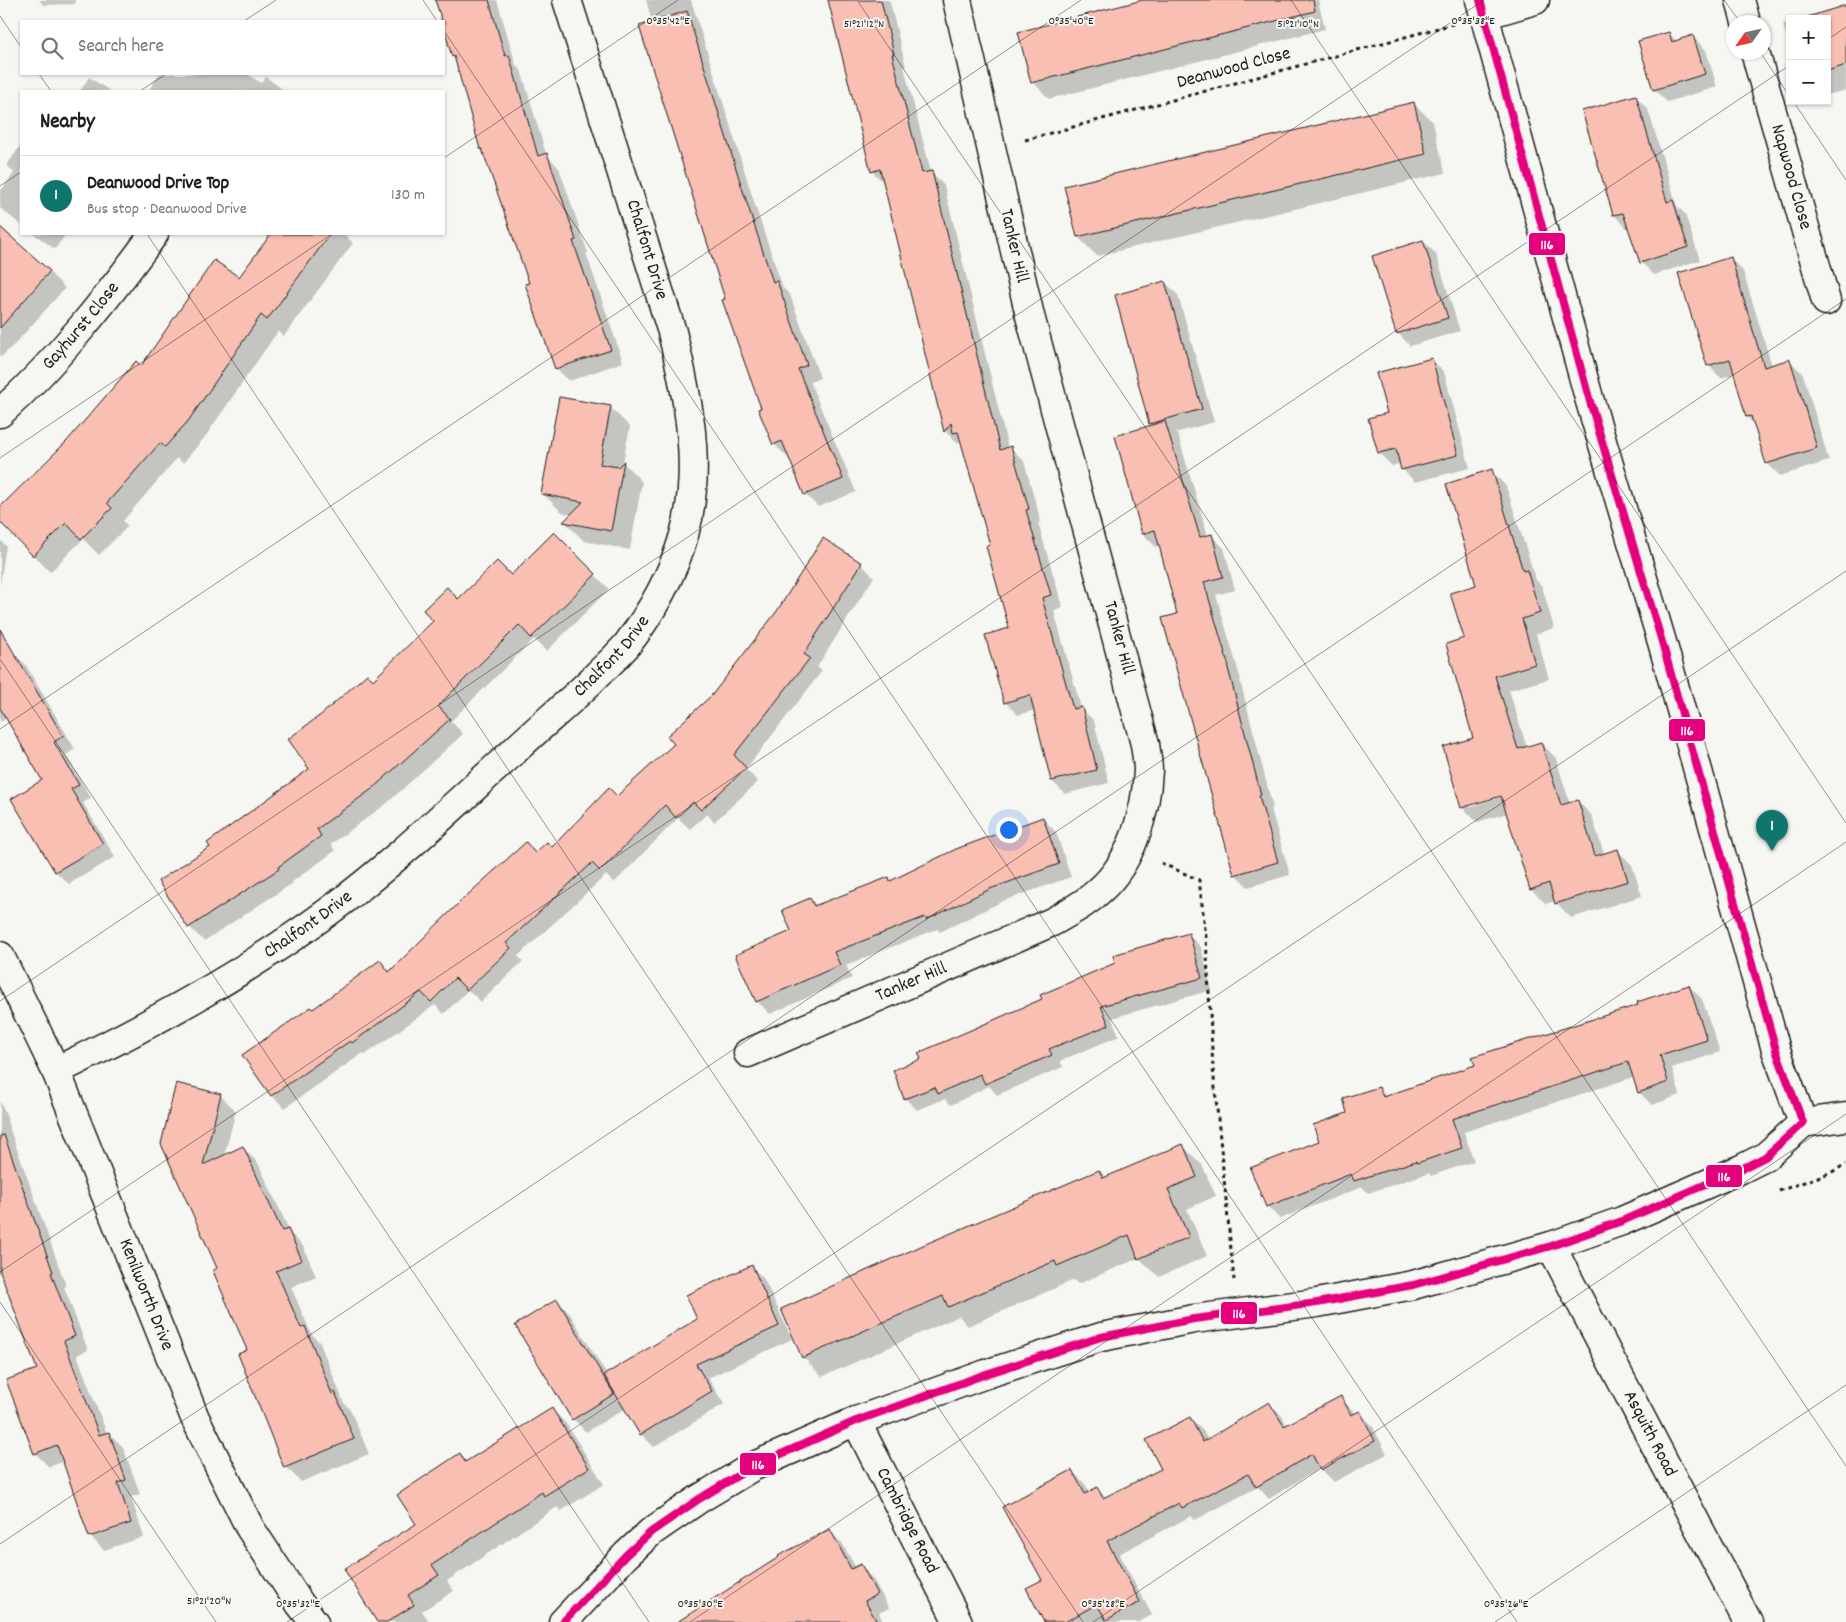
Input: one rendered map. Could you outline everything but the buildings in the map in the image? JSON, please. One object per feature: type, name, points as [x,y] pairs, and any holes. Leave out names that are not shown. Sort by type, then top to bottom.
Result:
[{"type":"street","name":"Chalfont Drive","points":[[56,1071],[139,1030],[222,983],[328,912],[365,883],[411,844],[587,685],[625,647],[648,614],[669,575],[684,535],[691,502],[693,470],[691,427],[684,378],[672,332],[566,0]]},
{"type":"street","name":"Tanker Hill","points":[[748,1053],[1066,914],[1080,906],[1102,889],[1130,850],[1145,798],[1148,770],[1145,744],[1030,316],[957,0]]},
{"type":"street","points":[[1535,0],[1482,8],[1587,388],[1665,651],[1776,1050],[1802,1123]]},
{"type":"street","points":[[1740,0],[1744,15]]},
{"type":"street","name":"Napwood Close","points":[[1757,60],[1826,301]]},
{"type":"street","name":"Gayhurst Close","points":[[0,413],[53,361],[96,310],[153,235]]},
{"type":"street","name":"Kenilworth Drive","points":[[0,956],[56,1071],[195,1418],[250,1528],[314,1622]]},
{"type":"street","points":[[563,1622],[593,1589],[652,1532],[699,1499],[752,1467],[856,1420],[986,1374],[1101,1337],[1237,1313],[1316,1303],[1413,1285],[1551,1246],[1656,1208],[1742,1169],[1764,1157],[1802,1123],[1846,1117]]},
{"type":"street","name":"Asquith Road","points":[[1551,1246],[1748,1622]]},
{"type":"street","name":"Cambridge Road","points":[[856,1420],[958,1622]]},
{"type":"path","name":"Deanwood Close","points":[[991,149],[1482,8]]},
{"type":"path","points":[[1130,850],[1199,880],[1206,937],[1213,1068],[1237,1313]]},
{"type":"transit line","name":"116","points":[[563,1622],[626,1555],[651,1532],[699,1499],[752,1467],[856,1421],[986,1374],[1101,1337],[1194,1319],[1317,1303],[1413,1285],[1551,1246],[1622,1221],[1741,1169],[1765,1157],[1803,1123],[1776,1050],[1662,642],[1589,398],[1480,0]]},
{"type":"place","name":"Deanwood Drive Top","points":[[1772,851]]}]
